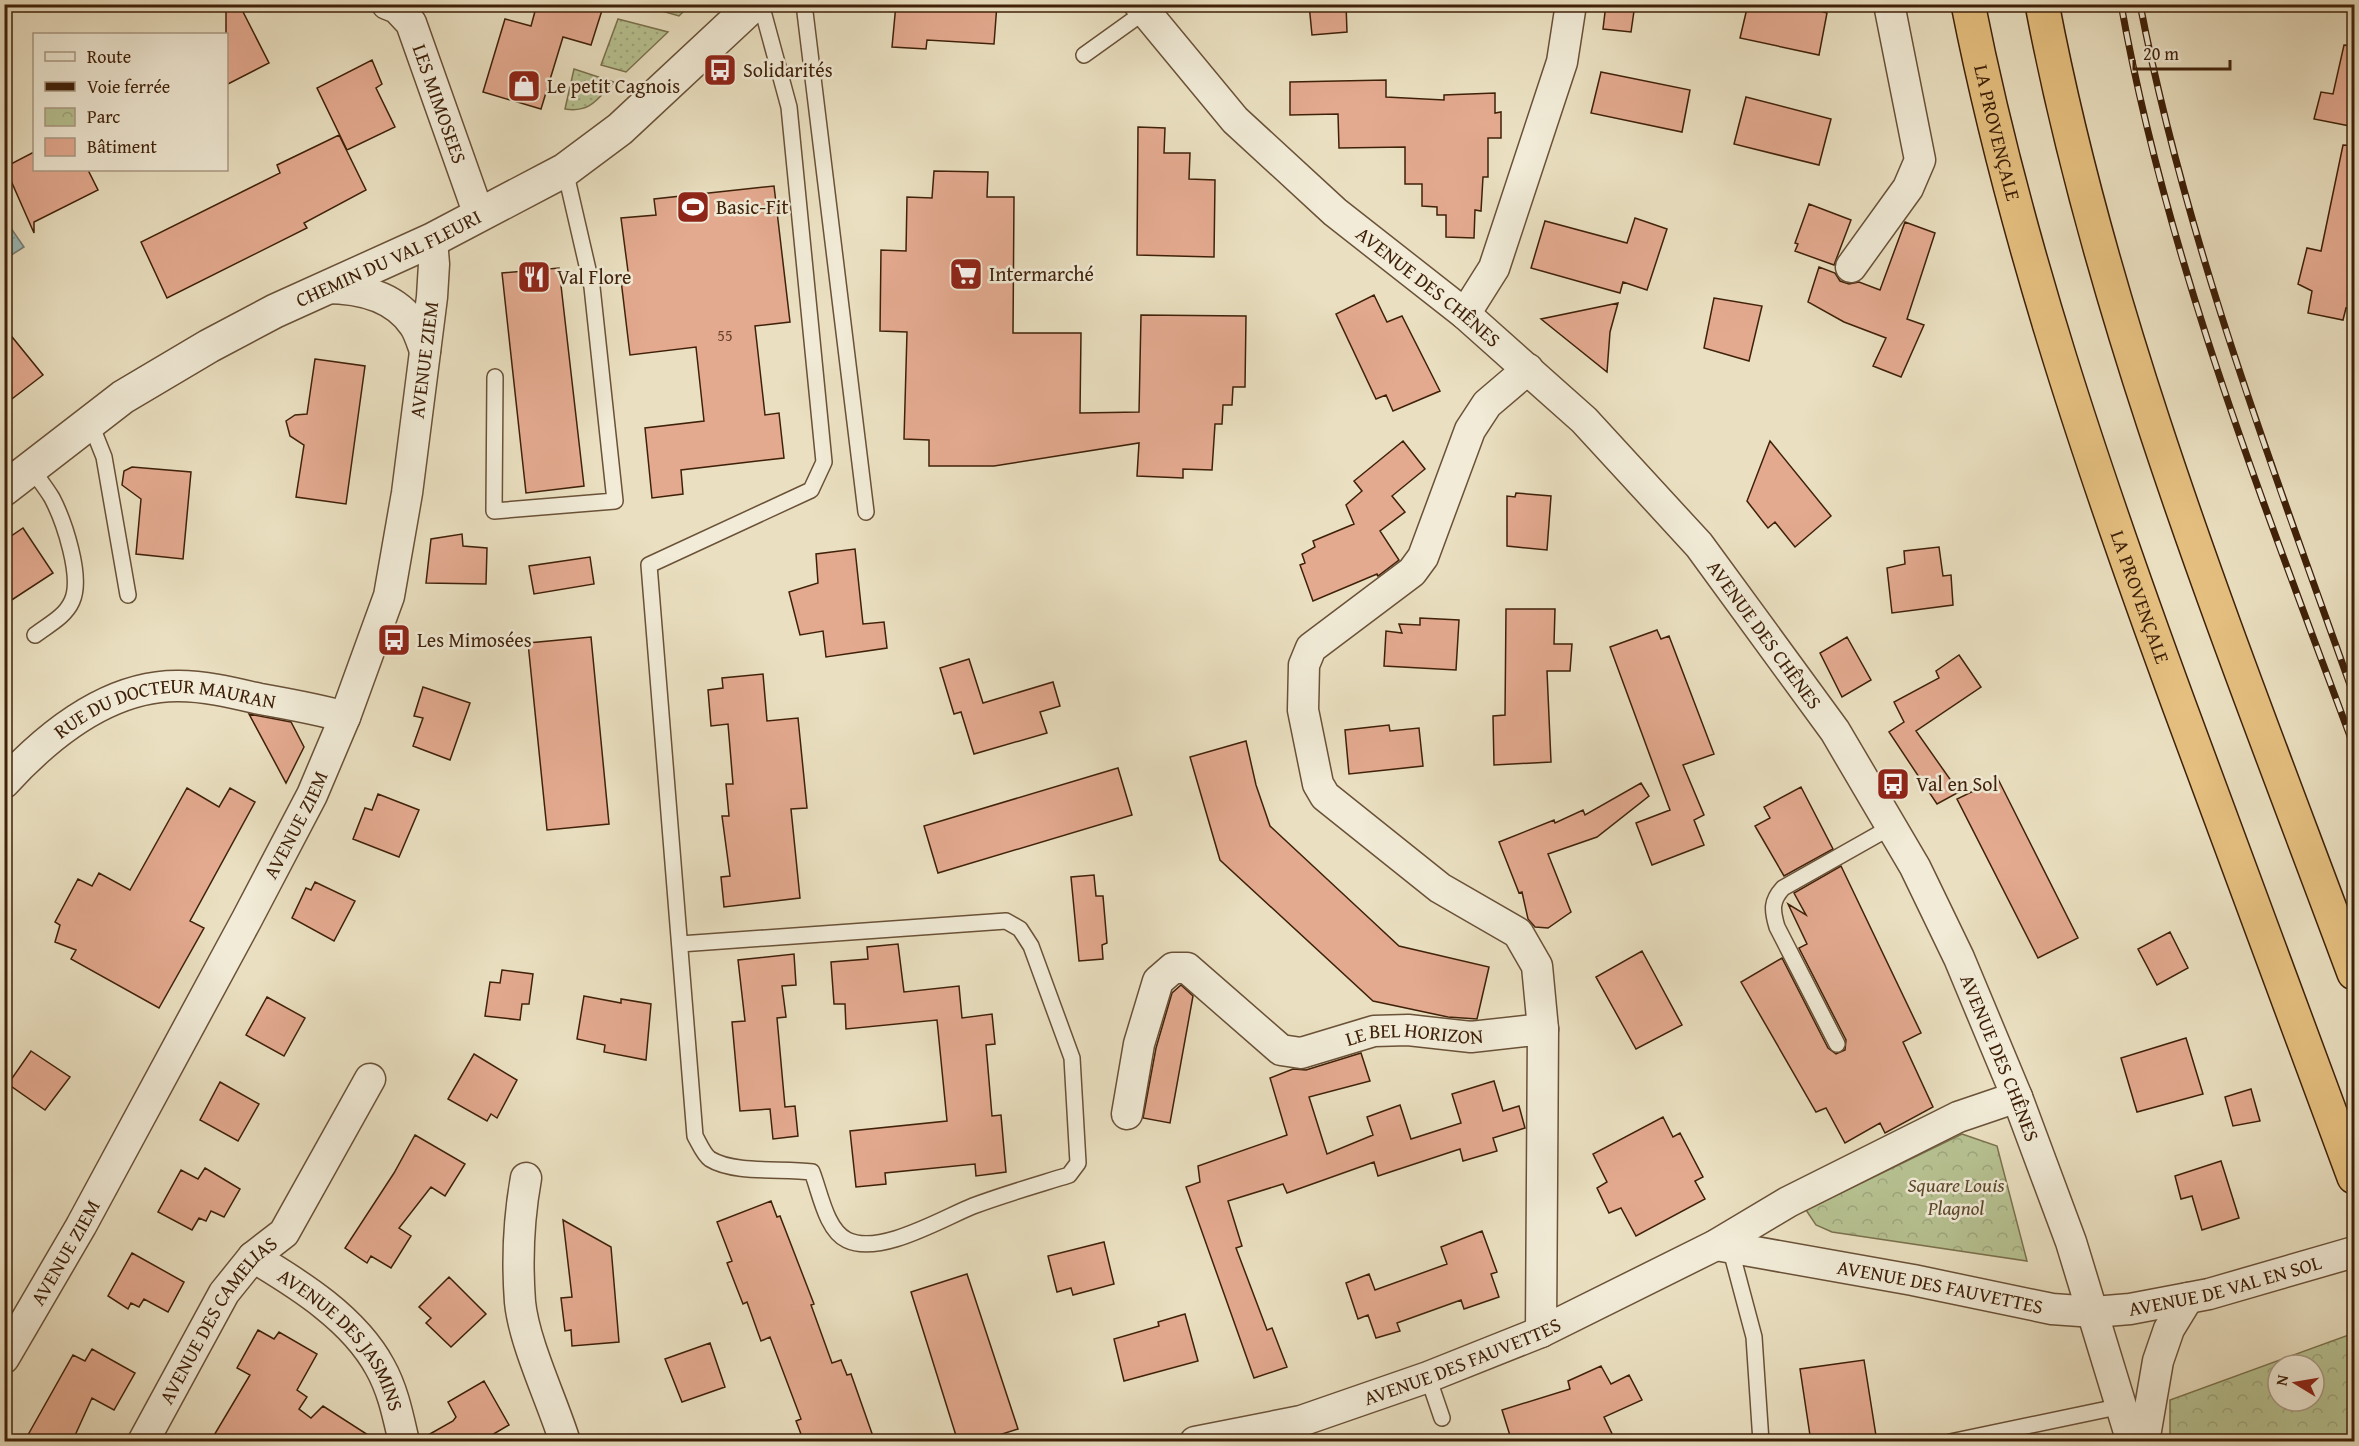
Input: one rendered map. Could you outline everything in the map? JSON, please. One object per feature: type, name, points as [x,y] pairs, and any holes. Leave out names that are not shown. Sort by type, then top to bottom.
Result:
[{"type":"highway","name":"LA PROVENÇALE","points":[[1968,4],[1988,106],[2025,247],[2068,385],[2149,624],[2355,1177]]},
{"type":"highway","points":[[2042,4],[2060,99],[2085,197],[2139,380],[2206,577],[2355,973]]},
{"type":"street","name":"LES MIMOSEES","points":[[387,4],[397,8],[411,23],[479,215]]},
{"type":"street","name":"CHEMIN DU VAL FLEURI","points":[[4,489],[123,397],[209,346],[325,288],[432,240],[565,170],[620,129],[754,4]]},
{"type":"street","points":[[1465,314],[1494,268],[1562,62],[1571,4]]},
{"type":"street","points":[[1851,267],[1908,188],[1920,160],[1888,4]]},
{"type":"street","name":"AVENUE DES CHÊNES","points":[[1141,8],[1235,120],[1335,212],[1465,314],[1528,369],[1615,452],[1661,501],[1717,568],[1835,731],[1915,867],[1959,958],[2017,1097],[2094,1312],[2132,1442]]},
{"type":"street","name":"AVENUE ZIEM","points":[[4,1358],[81,1226],[247,919],[312,795],[345,717],[388,596],[407,493],[434,264],[432,240]]},
{"type":"street","points":[[325,288],[350,288],[373,293],[414,324],[425,351]]},
{"type":"street","points":[[1528,369],[1487,405],[1470,430],[1424,557],[1412,572],[1311,648],[1304,665],[1303,710],[1318,784],[1325,796],[1440,888],[1518,933],[1537,966],[1543,1029],[1541,1332]]},
{"type":"street","name":"RUE DU DOCTEUR MAURAN","points":[[4,783],[29,755],[62,727],[105,703],[144,690],[178,686],[222,691],[345,717]]},
{"type":"street","name":"LE BEL HORIZON","points":[[1127,1114],[1139,1044],[1158,981],[1173,968],[1187,968],[1281,1050],[1302,1053],[1374,1030],[1408,1030],[1471,1037],[1543,1029]]},
{"type":"street","name":"AVENUE DES CAMELIAS","points":[[143,1442],[224,1293],[254,1257],[284,1233],[370,1079]]},
{"type":"street","name":"AVENUE DES FAUVETTES","points":[[1195,1442],[1301,1421],[1428,1377],[1541,1332],[1723,1246],[1788,1202],[1958,1118],[2017,1097]]},
{"type":"street","points":[[526,1178],[522,1211],[520,1303],[565,1442]]},
{"type":"street","name":"AVENUE DES FAUVETTES","points":[[1723,1246],[1913,1280],[2052,1309],[2094,1312]]},
{"type":"street","name":"AVENUE DE VAL EN SOL","points":[[2094,1312],[2130,1309],[2188,1298],[2355,1252]]},
{"type":"street","name":"AVENUE DES JASMINS","points":[[254,1257],[279,1272],[343,1321],[364,1342],[391,1393],[404,1442]]},
{"type":"street","points":[[2144,1442],[2158,1361],[2169,1329],[2188,1298]]},
{"type":"lane","points":[[680,944],[1006,921],[1020,929],[1031,946],[1072,1058],[1078,1163],[1069,1175],[972,1207],[932,1227],[878,1244],[848,1241],[832,1226],[812,1173],[789,1169],[733,1167],[709,1159],[695,1136],[649,565],[811,490],[824,462],[789,107],[761,4]]},
{"type":"lane","points":[[804,4],[866,512]]},
{"type":"lane","points":[[1084,55],[1141,8]]},
{"type":"lane","points":[[495,377],[494,511],[615,501],[592,287],[565,170]]},
{"type":"lane","points":[[90,422],[104,457],[128,596]]},
{"type":"lane","points":[[31,468],[52,498],[71,550],[76,578],[73,599],[64,614],[35,635]]},
{"type":"lane","points":[[1837,1044],[1777,927],[1772,908],[1774,898],[1783,888],[1891,827]]},
{"type":"lane","points":[[1723,1246],[1754,1337],[1761,1442]]},
{"type":"lane","points":[[1428,1377],[1442,1418]]},
{"type":"lane","points":[[1950,1442],[2122,1406]]},
{"type":"green space","points":[[641,5],[690,5],[679,16]]},
{"type":"green space","points":[[618,19],[668,32],[626,72],[601,65]]},
{"type":"green space","points":[[574,69],[614,82],[587,107],[574,110],[565,109]]},
{"type":"green space","name":"Square Louis Plagnol","points":[[1962,1134],[1997,1146],[2027,1261],[1832,1232],[1816,1225],[1806,1210]]},
{"type":"green space","points":[[2354,1333],[2354,1441],[2170,1441],[2170,1400],[2266,1365],[2266,1413],[2326,1413],[2326,1353],[2299,1353]]},
{"type":"water","points":[[5,203],[10,214],[6,221],[24,247],[5,259]]},
{"type":"building","points":[[226,4],[239,4],[269,63],[228,84],[228,33],[226,33]]},
{"type":"building","points":[[537,4],[604,4],[591,45],[563,37],[541,109],[483,92],[505,19],[531,26]]},
{"type":"building","points":[[896,4],[997,4],[994,44],[927,40],[926,49],[892,47]]},
{"type":"building","points":[[1309,4],[1346,4],[1347,32],[1312,35]]},
{"type":"building","points":[[1606,4],[1635,4],[1631,32],[1603,29]]},
{"type":"building","points":[[1748,4],[1818,4],[1817,10],[1827,13],[1819,55],[1740,38]]},
{"type":"building","points":[[2344,45],[2355,46],[2355,127],[2314,119],[2321,92],[2333,94]]},
{"type":"building","points":[[372,60],[382,84],[376,88],[395,127],[347,150],[317,88]]},
{"type":"building","points":[[1601,72],[1690,90],[1682,132],[1591,113]]},
{"type":"building","points":[[1386,80],[1386,97],[1444,100],[1444,95],[1495,93],[1495,113],[1501,112],[1501,138],[1488,138],[1488,177],[1483,177],[1481,211],[1475,210],[1474,238],[1446,237],[1446,215],[1437,215],[1437,207],[1422,206],[1422,184],[1405,184],[1405,147],[1339,148],[1338,114],[1290,115],[1290,82]]},
{"type":"building","points":[[1746,97],[1831,119],[1819,165],[1734,144]]},
{"type":"building","points":[[1138,127],[1165,128],[1164,153],[1190,153],[1189,179],[1215,180],[1214,257],[1137,255]]},
{"type":"building","points":[[339,135],[366,190],[304,223],[307,228],[167,298],[141,242],[280,173],[277,165]]},
{"type":"building","points":[[2343,145],[2355,146],[2355,310],[2346,308],[2343,320],[2308,313],[2312,291],[2298,284],[2307,248],[2321,251]]},
{"type":"building","points":[[33,153],[33,171],[88,171],[98,190],[34,222],[34,233],[5,167]]},
{"type":"building","points":[[934,171],[988,172],[987,197],[1014,197],[1013,333],[1081,333],[1080,413],[1139,412],[1141,315],[1246,316],[1245,387],[1233,387],[1232,405],[1223,405],[1222,424],[1215,424],[1212,470],[1183,469],[1183,478],[1137,476],[1139,443],[994,466],[929,466],[929,440],[904,439],[907,332],[880,331],[881,250],[906,251],[907,197],[932,198]]},
{"type":"building","points":[[774,186],[790,322],[755,326],[765,415],[779,413],[784,458],[681,470],[683,494],[652,498],[645,428],[704,421],[696,347],[630,355],[621,280],[629,279],[621,218],[656,215],[654,199]]},
{"type":"building","points":[[1809,204],[1851,220],[1834,265],[1795,251],[1798,244],[1795,243]]},
{"type":"building","points":[[1635,218],[1667,229],[1647,290],[1623,282],[1620,293],[1531,268],[1545,221],[1627,243]]},
{"type":"building","points":[[1905,222],[1935,233],[1907,319],[1924,325],[1901,377],[1873,366],[1886,338],[1844,322],[1808,302],[1819,267],[1835,273],[1840,281],[1849,284],[1859,282],[1880,290]]},
{"type":"building","points":[[559,268],[584,486],[526,493],[502,273]]},
{"type":"building","points":[[1374,295],[1387,322],[1402,316],[1440,391],[1393,411],[1386,395],[1376,399],[1336,314]]},
{"type":"building","points":[[1714,298],[1762,306],[1749,361],[1704,348]]},
{"type":"building","points":[[1618,303],[1610,332],[1607,372],[1541,319]]},
{"type":"building","points":[[4,327],[43,375],[4,405]]},
{"type":"building","points":[[315,359],[365,366],[346,504],[296,497],[304,445],[290,436],[286,421],[295,415],[307,414]]},
{"type":"building","points":[[1403,441],[1425,469],[1392,496],[1405,512],[1380,531],[1399,560],[1378,576],[1377,574],[1313,601],[1300,565],[1305,563],[1302,554],[1315,547],[1313,541],[1354,524],[1346,505],[1362,491],[1354,481]]},
{"type":"building","points":[[1770,441],[1831,516],[1795,547],[1775,522],[1768,528],[1747,501]]},
{"type":"building","points":[[132,467],[191,472],[183,559],[136,554],[141,499],[122,485],[124,471]]},
{"type":"building","points":[[1516,493],[1551,496],[1547,550],[1507,546],[1507,496],[1515,497]]},
{"type":"building","points":[[23,528],[53,573],[4,605],[4,541]]},
{"type":"building","points":[[462,534],[463,546],[487,548],[486,584],[426,583],[431,539]]},
{"type":"building","points":[[1939,547],[1943,576],[1951,575],[1953,605],[1892,613],[1887,568],[1905,564],[1904,551]]},
{"type":"building","points":[[855,549],[863,624],[884,622],[887,648],[826,657],[823,631],[800,635],[789,592],[818,583],[816,554]]},
{"type":"building","points":[[590,557],[594,584],[534,594],[529,566]]},
{"type":"building","points":[[1506,609],[1555,609],[1554,644],[1572,644],[1570,671],[1547,671],[1551,762],[1494,765],[1493,716],[1505,715]]},
{"type":"building","points":[[1420,618],[1459,620],[1456,670],[1384,666],[1386,631],[1402,633],[1399,624],[1420,625]]},
{"type":"building","points":[[1657,630],[1661,639],[1669,636],[1714,754],[1683,765],[1704,815],[1694,820],[1704,845],[1652,865],[1636,823],[1670,810],[1610,647]]},
{"type":"building","points":[[591,637],[609,824],[547,830],[528,643]]},
{"type":"building","points":[[1847,637],[1871,680],[1842,697],[1820,653]]},
{"type":"building","points":[[1959,655],[1981,687],[1916,731],[1959,792],[1937,804],[1889,732],[1904,722],[1894,702],[1939,678],[1936,671]]},
{"type":"building","points":[[969,659],[983,703],[1053,682],[1060,706],[1040,712],[1047,733],[974,754],[961,712],[954,714],[940,668]]},
{"type":"building","points":[[763,674],[767,721],[798,718],[807,808],[791,809],[800,898],[724,907],[721,877],[730,876],[722,816],[729,816],[726,784],[733,784],[728,724],[711,726],[708,690],[723,688],[722,678]]},
{"type":"building","points":[[423,687],[470,703],[450,760],[413,746],[423,718],[414,716]]},
{"type":"building","points":[[249,714],[291,722],[304,747],[286,783]]},
{"type":"building","points":[[1389,725],[1390,731],[1419,728],[1423,766],[1349,774],[1345,730]]},
{"type":"building","points":[[1246,741],[1256,785],[1270,826],[1399,946],[1489,967],[1477,1019],[1448,1017],[1373,1001],[1220,860],[1190,757]]},
{"type":"building","points":[[1118,768],[1132,815],[938,873],[924,826]]},
{"type":"building","points":[[1998,779],[2078,938],[2038,958],[1957,799]]},
{"type":"building","points":[[1641,783],[1649,796],[1597,837],[1548,854],[1571,912],[1548,928],[1535,927],[1528,919],[1522,892],[1519,893],[1499,842],[1554,820],[1555,823],[1583,810],[1585,815]]},
{"type":"building","points":[[1801,787],[1833,849],[1784,876],[1755,826],[1770,818],[1764,807]]},
{"type":"building","points":[[187,788],[219,807],[230,788],[255,802],[190,921],[204,928],[159,1008],[71,959],[76,950],[55,942],[60,925],[55,922],[78,879],[92,886],[99,873],[130,890]]},
{"type":"building","points":[[378,794],[419,810],[399,857],[353,839],[365,808],[372,810]]},
{"type":"building","points":[[1841,866],[1921,1033],[1903,1042],[1933,1107],[1885,1133],[1880,1123],[1845,1143],[1826,1108],[1816,1112],[1741,982],[1782,958],[1828,1048],[1836,1054],[1845,1050],[1846,1040],[1799,948],[1807,944],[1788,904],[1806,915],[1794,893]]},
{"type":"building","points":[[1094,875],[1096,896],[1103,896],[1107,943],[1102,945],[1103,959],[1079,961],[1071,877]]},
{"type":"building","points":[[315,882],[355,901],[334,941],[292,918],[306,888],[311,890]]},
{"type":"building","points":[[2170,932],[2188,968],[2157,985],[2138,949]]},
{"type":"building","points":[[898,944],[904,992],[959,986],[962,1018],[992,1014],[995,1044],[986,1045],[992,1116],[1001,1115],[1006,1172],[976,1176],[975,1164],[885,1173],[886,1184],[856,1187],[850,1131],[947,1121],[937,1020],[846,1029],[845,1004],[834,1004],[831,962],[868,959],[867,947]]},
{"type":"building","points":[[1642,951],[1682,1025],[1636,1049],[1596,977]]},
{"type":"building","points":[[794,954],[796,985],[782,986],[786,1017],[777,1018],[785,1107],[795,1106],[798,1136],[773,1139],[770,1109],[740,1111],[732,1022],[745,1021],[738,960]]},
{"type":"building","points":[[502,970],[533,974],[529,1004],[522,1004],[520,1020],[485,1016],[490,982],[500,983]]},
{"type":"building","points":[[1181,985],[1193,996],[1170,1123],[1143,1118],[1156,1048],[1172,993]]},
{"type":"building","points":[[584,996],[621,1003],[621,999],[651,1004],[646,1060],[604,1052],[605,1045],[577,1039]]},
{"type":"building","points":[[267,997],[305,1018],[284,1056],[246,1035]]},
{"type":"building","points":[[2186,1038],[2203,1094],[2137,1112],[2121,1058]]},
{"type":"building","points":[[31,1051],[70,1077],[45,1110],[8,1084]]},
{"type":"building","points":[[1361,1053],[1370,1081],[1309,1097],[1327,1154],[1373,1135],[1367,1117],[1400,1105],[1411,1139],[1461,1123],[1452,1094],[1494,1081],[1503,1111],[1519,1106],[1525,1128],[1493,1138],[1497,1151],[1463,1161],[1460,1149],[1378,1176],[1374,1162],[1287,1193],[1283,1184],[1228,1201],[1242,1246],[1236,1248],[1267,1330],[1272,1328],[1287,1367],[1254,1378],[1186,1187],[1200,1182],[1198,1166],[1287,1135],[1270,1078],[1293,1069],[1306,1070]]},
{"type":"building","points":[[474,1054],[517,1080],[497,1118],[491,1114],[487,1121],[448,1099]]},
{"type":"building","points":[[220,1082],[259,1104],[238,1141],[200,1120]]},
{"type":"building","points":[[2251,1089],[2260,1121],[2233,1126],[2225,1097]]},
{"type":"building","points":[[1663,1117],[1673,1137],[1680,1133],[1703,1177],[1695,1181],[1705,1199],[1636,1236],[1621,1208],[1609,1213],[1597,1188],[1607,1182],[1593,1154]]},
{"type":"building","points":[[415,1135],[465,1164],[445,1196],[431,1187],[399,1228],[411,1236],[391,1268],[371,1256],[367,1263],[345,1248],[394,1173]]},
{"type":"building","points":[[2221,1161],[2239,1218],[2202,1230],[2192,1196],[2181,1199],[2175,1176]]},
{"type":"building","points":[[205,1168],[240,1189],[224,1217],[211,1211],[206,1221],[199,1218],[192,1230],[158,1212],[181,1170],[198,1179]]},
{"type":"building","points":[[771,1201],[777,1217],[780,1216],[814,1304],[811,1305],[832,1363],[841,1360],[847,1375],[851,1374],[875,1442],[804,1442],[796,1421],[801,1419],[770,1337],[761,1341],[747,1302],[743,1304],[727,1263],[732,1261],[717,1222]]},
{"type":"building","points":[[563,1220],[611,1247],[619,1342],[572,1346],[571,1330],[565,1331],[561,1298],[572,1297]]},
{"type":"building","points":[[1482,1231],[1497,1272],[1491,1274],[1499,1297],[1464,1309],[1461,1300],[1397,1323],[1400,1331],[1376,1338],[1368,1315],[1358,1319],[1346,1283],[1369,1274],[1375,1290],[1447,1264],[1441,1247]]},
{"type":"building","points":[[1104,1242],[1114,1284],[1073,1295],[1071,1288],[1057,1292],[1048,1256]]},
{"type":"building","points":[[132,1253],[184,1282],[168,1312],[144,1299],[139,1307],[131,1303],[128,1309],[108,1296]]},
{"type":"building","points":[[967,1274],[1018,1429],[977,1442],[958,1442],[911,1292]]},
{"type":"building","points":[[449,1277],[486,1314],[451,1347],[426,1323],[431,1318],[419,1307]]},
{"type":"building","points":[[1185,1314],[1198,1361],[1124,1381],[1114,1339],[1159,1326],[1158,1322]]},
{"type":"building","points":[[258,1330],[274,1339],[279,1332],[317,1354],[297,1390],[307,1397],[299,1409],[311,1418],[323,1406],[379,1442],[210,1442],[250,1375],[237,1368]]},
{"type":"building","points":[[710,1343],[725,1387],[682,1402],[665,1359]]},
{"type":"building","points":[[92,1349],[135,1373],[114,1410],[92,1398],[72,1442],[24,1442],[73,1355],[85,1361]]},
{"type":"building","points":[[1864,1360],[1877,1442],[1811,1442],[1800,1369]]},
{"type":"building","points":[[1601,1366],[1611,1384],[1629,1375],[1642,1400],[1604,1417],[1616,1442],[1512,1442],[1502,1410],[1570,1389],[1568,1381]]},
{"type":"building","points":[[484,1381],[509,1425],[480,1442],[421,1442],[421,1439],[456,1417],[448,1402]]},
{"type":"railway","points":[[2121,4],[2164,194],[2191,288],[2253,473],[2354,747]]},
{"type":"railway","points":[[2140,4],[2181,181],[2207,268],[2263,440],[2354,696]]},
{"type":"place","name":"Solidarités","points":[[720,70]]},
{"type":"place","name":"Le petit Cagnois","points":[[524,86]]},
{"type":"place","name":"Basic-Fit","points":[[693,207]]},
{"type":"place","name":"Intermarché","points":[[966,274]]},
{"type":"place","name":"Val Flore","points":[[534,277]]},
{"type":"place","name":"Les Mimosées","points":[[394,640]]},
{"type":"place","name":"Val en Sol","points":[[1893,784]]}]
